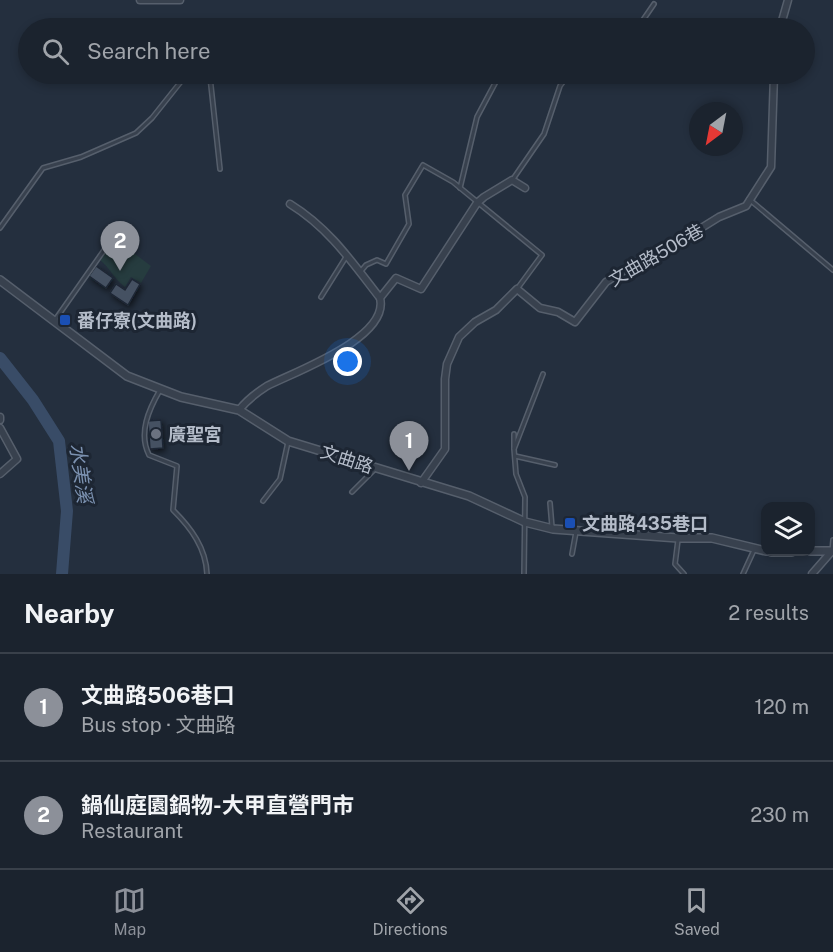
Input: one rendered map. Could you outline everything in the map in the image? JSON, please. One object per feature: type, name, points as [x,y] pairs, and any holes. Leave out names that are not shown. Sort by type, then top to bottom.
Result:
[{"type":"street","points":[[140,0],[180,0]]},
{"type":"street","points":[[783,18],[788,0]]},
{"type":"street","points":[[748,198],[771,167],[774,84]]},
{"type":"street","points":[[380,298],[396,278],[421,289],[477,203],[512,180],[525,188]]},
{"type":"street","name":"文曲路506巷","points":[[517,289],[540,308],[558,312],[575,322],[606,282],[651,253],[682,240],[728,212],[746,206],[748,198]]},
{"type":"street","points":[[239,410],[248,399],[265,388],[320,363],[369,327],[376,320],[381,303],[380,298],[336,240],[307,214],[290,204]]},
{"type":"street","name":"文曲路","points":[[0,280],[127,376],[160,390],[239,410],[288,441],[478,500],[525,522],[553,529],[678,538],[712,538],[761,551]]},
{"type":"street","points":[[422,483],[445,449],[445,379],[447,364],[459,337],[475,322],[496,310],[517,289]]},
{"type":"street","points":[[0,428],[16,459],[0,474]]},
{"type":"street","points":[[815,551],[832,551]]},
{"type":"street","points":[[812,574],[832,551]]},
{"type":"lane","points":[[644,18],[654,4]]},
{"type":"lane","points":[[0,228],[43,168],[81,158],[136,133],[152,118],[179,84]]},
{"type":"lane","points":[[211,84],[220,169]]},
{"type":"lane","points":[[460,188],[477,117],[495,84]]},
{"type":"lane","points":[[512,180],[544,134],[562,84]]},
{"type":"lane","points":[[360,272],[366,265],[377,260],[386,264],[409,224],[405,195],[423,165],[460,188],[542,255],[517,289]]},
{"type":"lane","points":[[748,198],[833,270]]},
{"type":"lane","points":[[54,322],[114,236]]},
{"type":"lane","points":[[321,297],[347,255]]},
{"type":"lane","points":[[514,450],[543,374]]},
{"type":"lane","points":[[160,390],[145,421],[146,449],[149,455],[177,466],[173,510],[193,534],[206,560],[207,574]]},
{"type":"lane","points":[[514,434],[516,474],[525,497],[524,574]]},
{"type":"lane","points":[[263,501],[280,479],[288,441]]},
{"type":"lane","points":[[515,456],[555,465]]},
{"type":"lane","points":[[351,492],[376,468]]},
{"type":"lane","points":[[550,503],[553,529]]},
{"type":"lane","points":[[572,554],[576,531]]},
{"type":"lane","points":[[678,538],[675,564],[684,574]]},
{"type":"lane","points":[[832,551],[833,540]]},
{"type":"lane","points":[[743,574],[754,550]]},
{"type":"green space","points":[[115,239],[151,266],[141,283],[131,277],[125,287],[100,260]]},
{"type":"building","points":[[96,266],[113,278],[106,288],[89,276]]},
{"type":"building","points":[[132,279],[140,284],[128,305],[110,293],[116,284],[125,290]]},
{"type":"building","name":"廣聖宮","points":[[161,420],[163,448],[150,449],[148,421]]},
{"type":"waterway","name":"水美溪","points":[[0,358],[33,400],[59,441],[67,511],[62,574]]},
{"type":"place","name":"鍋仙庭園鍋物-大甲直營門市","points":[[120,271]]},
{"type":"place","name":"番仔寮(文曲路)","points":[[65,320]]},
{"type":"place","name":"廣聖宮","points":[[156,434]]},
{"type":"place","name":"文曲路506巷口","points":[[409,471]]},
{"type":"place","name":"文曲路435巷口","points":[[570,523]]}]
